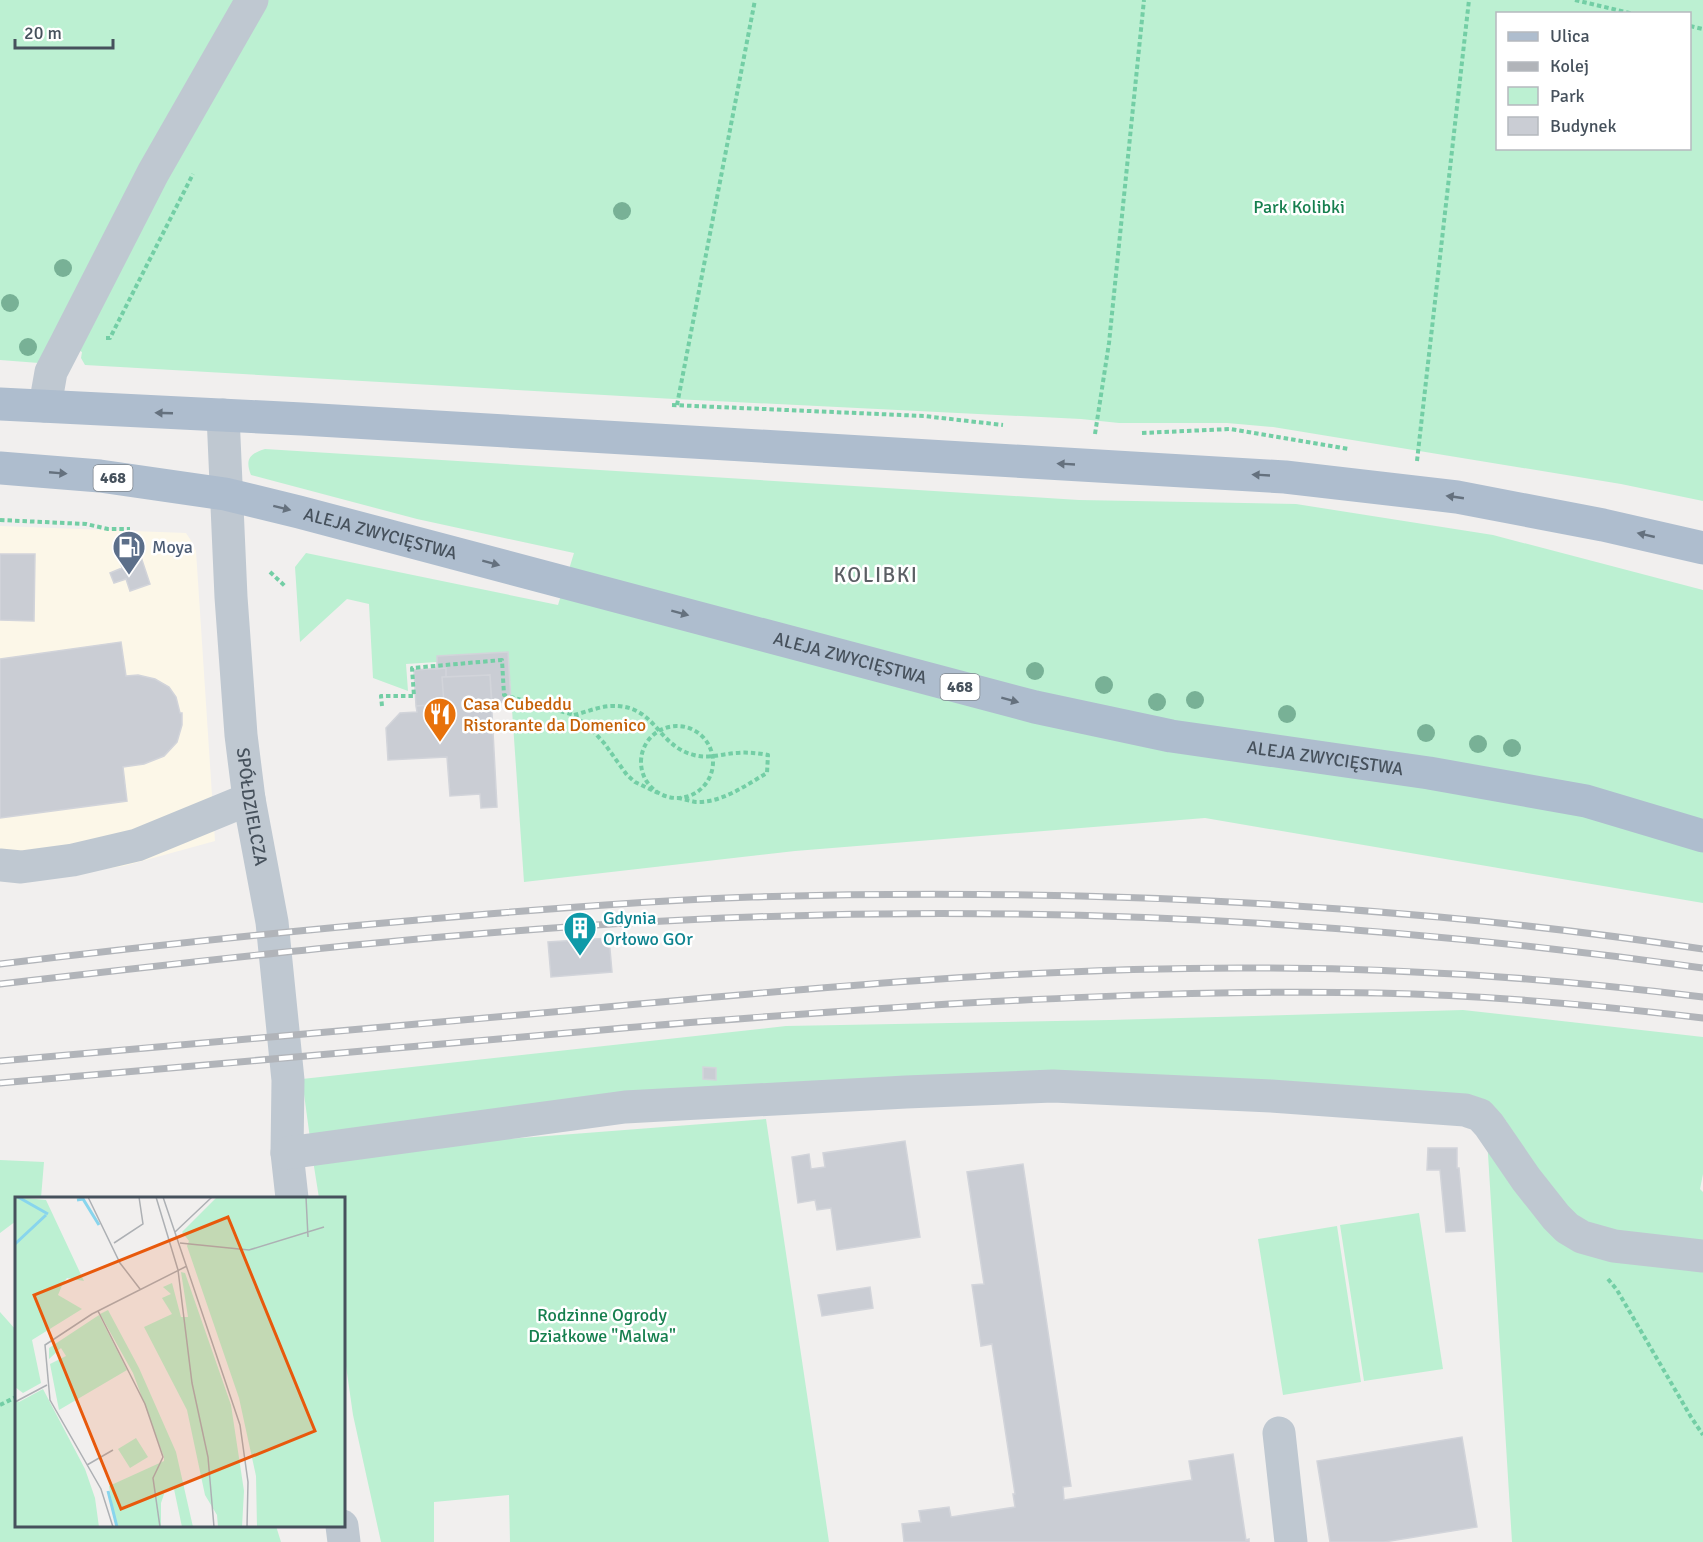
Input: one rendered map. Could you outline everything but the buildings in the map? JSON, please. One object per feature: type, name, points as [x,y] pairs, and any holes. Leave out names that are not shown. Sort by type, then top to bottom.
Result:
[{"type":"main road","points":[[0,404],[223,414],[1285,477],[1457,497],[1603,525],[1703,548]]},
{"type":"main road","name":"ALEJA ZWYCIĘSTWA","points":[[0,468],[100,476],[225,494],[1035,707],[1171,735],[1429,773],[1586,801],[1703,836]]},
{"type":"street","points":[[45,406],[51,372],[61,352],[153,173],[252,0]]},
{"type":"street","name":"SPÓŁDZIELCZA","points":[[223,414],[225,494],[241,735],[249,800],[272,922],[288,1080],[287,1153],[292,1197]]},
{"type":"street","points":[[0,865],[21,867],[74,860],[137,845],[249,800]]},
{"type":"street","points":[[287,1153],[625,1107],[1053,1086],[1271,1096],[1465,1110],[1480,1115],[1556,1217],[1582,1237],[1614,1246],[1703,1256]]},
{"type":"street","points":[[1279,1433],[1291,1542]]},
{"type":"street","points":[[342,1527],[344,1542]]},
{"type":"path","points":[[755,0],[677,405],[924,416],[1004,424]]},
{"type":"path","points":[[1095,435],[1109,343],[1144,0]]},
{"type":"path","points":[[1417,462],[1469,0]]},
{"type":"path","points":[[1575,0],[1626,12]]},
{"type":"path","points":[[0,520],[62,522],[108,529],[130,529]]},
{"type":"path","points":[[270,572],[286,587]]},
{"type":"path","points":[[382,706],[381,696],[414,696],[412,668],[502,660],[504,695],[574,715],[604,743],[627,775],[635,782],[658,793],[678,798],[700,791],[709,780],[714,766],[712,751],[705,738],[694,730],[682,726],[668,727],[646,743],[642,756],[642,770],[648,783],[658,793]]},
{"type":"path","points":[[574,715],[598,707],[629,707],[645,716],[656,725],[670,743],[686,753],[706,757],[753,752],[768,755],[767,773],[728,795],[715,800],[697,802],[678,798]]},
{"type":"path","points":[[1576,1233],[1617,1290],[1703,1434]]},
{"type":"path","points":[[0,1405],[15,1398]]},
{"type":"shaded area","points":[[0,526],[186,533],[196,551],[215,841],[124,866],[33,880],[0,879]]},
{"type":"green space","name":"Park Kolibki","points":[[0,0],[1703,0],[1703,501],[1621,484],[1273,427],[1227,423],[1119,423],[1081,419],[674,399],[85,365],[81,358],[82,352],[55,337],[39,363],[0,360]]},
{"type":"green space","points":[[265,449],[1079,500],[1296,504],[1493,535],[1703,590],[1703,903],[1205,818],[795,851],[524,882],[508,652],[437,656],[437,662],[406,664],[408,691],[373,678],[369,604],[347,599],[300,642],[295,567],[306,553],[558,605],[574,553],[417,519],[251,475],[248,465],[250,458]]},
{"type":"green space","points":[[1463,1010],[1703,1037],[1703,1174],[1700,1189],[1703,1192],[1703,1542],[1512,1542],[1486,1122],[1507,1122],[1463,1104],[1094,1080],[311,1146],[302,1079],[786,1026]]},
{"type":"green space","name":"Rodzinne Ogrody Działkowe \"Malwa\"","points":[[766,1119],[829,1542],[510,1542],[509,1495],[434,1502],[434,1542],[381,1542],[353,1415],[345,1359],[345,1197],[319,1197],[312,1154]]},
{"type":"green space","points":[[0,1160],[44,1162],[41,1197],[15,1197],[15,1222],[0,1233]]},
{"type":"green space","points":[[1419,1213],[1443,1369],[1364,1381],[1340,1225]]},
{"type":"green space","points":[[1337,1226],[1361,1382],[1283,1395],[1258,1239]]},
{"type":"green space","points":[[0,1312],[15,1329],[15,1527],[276,1527],[281,1542],[0,1542]]},
{"type":"railway","points":[[0,964],[261,935],[544,909],[752,897],[924,894],[1096,896],[1353,910],[1538,927],[1703,949]]},
{"type":"railway","points":[[0,984],[282,952],[564,927],[752,917],[871,914],[1110,916],[1348,929],[1585,953],[1703,968]]},
{"type":"railway","points":[[0,1061],[817,988],[1072,972],[1241,968],[1357,969],[1530,979],[1703,997]]},
{"type":"railway","points":[[0,1083],[635,1027],[949,1004],[1110,996],[1271,992],[1419,994],[1541,1001],[1703,1018]]},
{"type":"place","name":"Moya","points":[[129,576]]},
{"type":"place","name":"Casa Cubeddu Ristorante da Domenico","points":[[440,743]]},
{"type":"place","name":"Gdynia Orłowo GOr","points":[[580,957]]},
{"type":"district","name":"KOLIBKI","points":[[876,575]]}]
